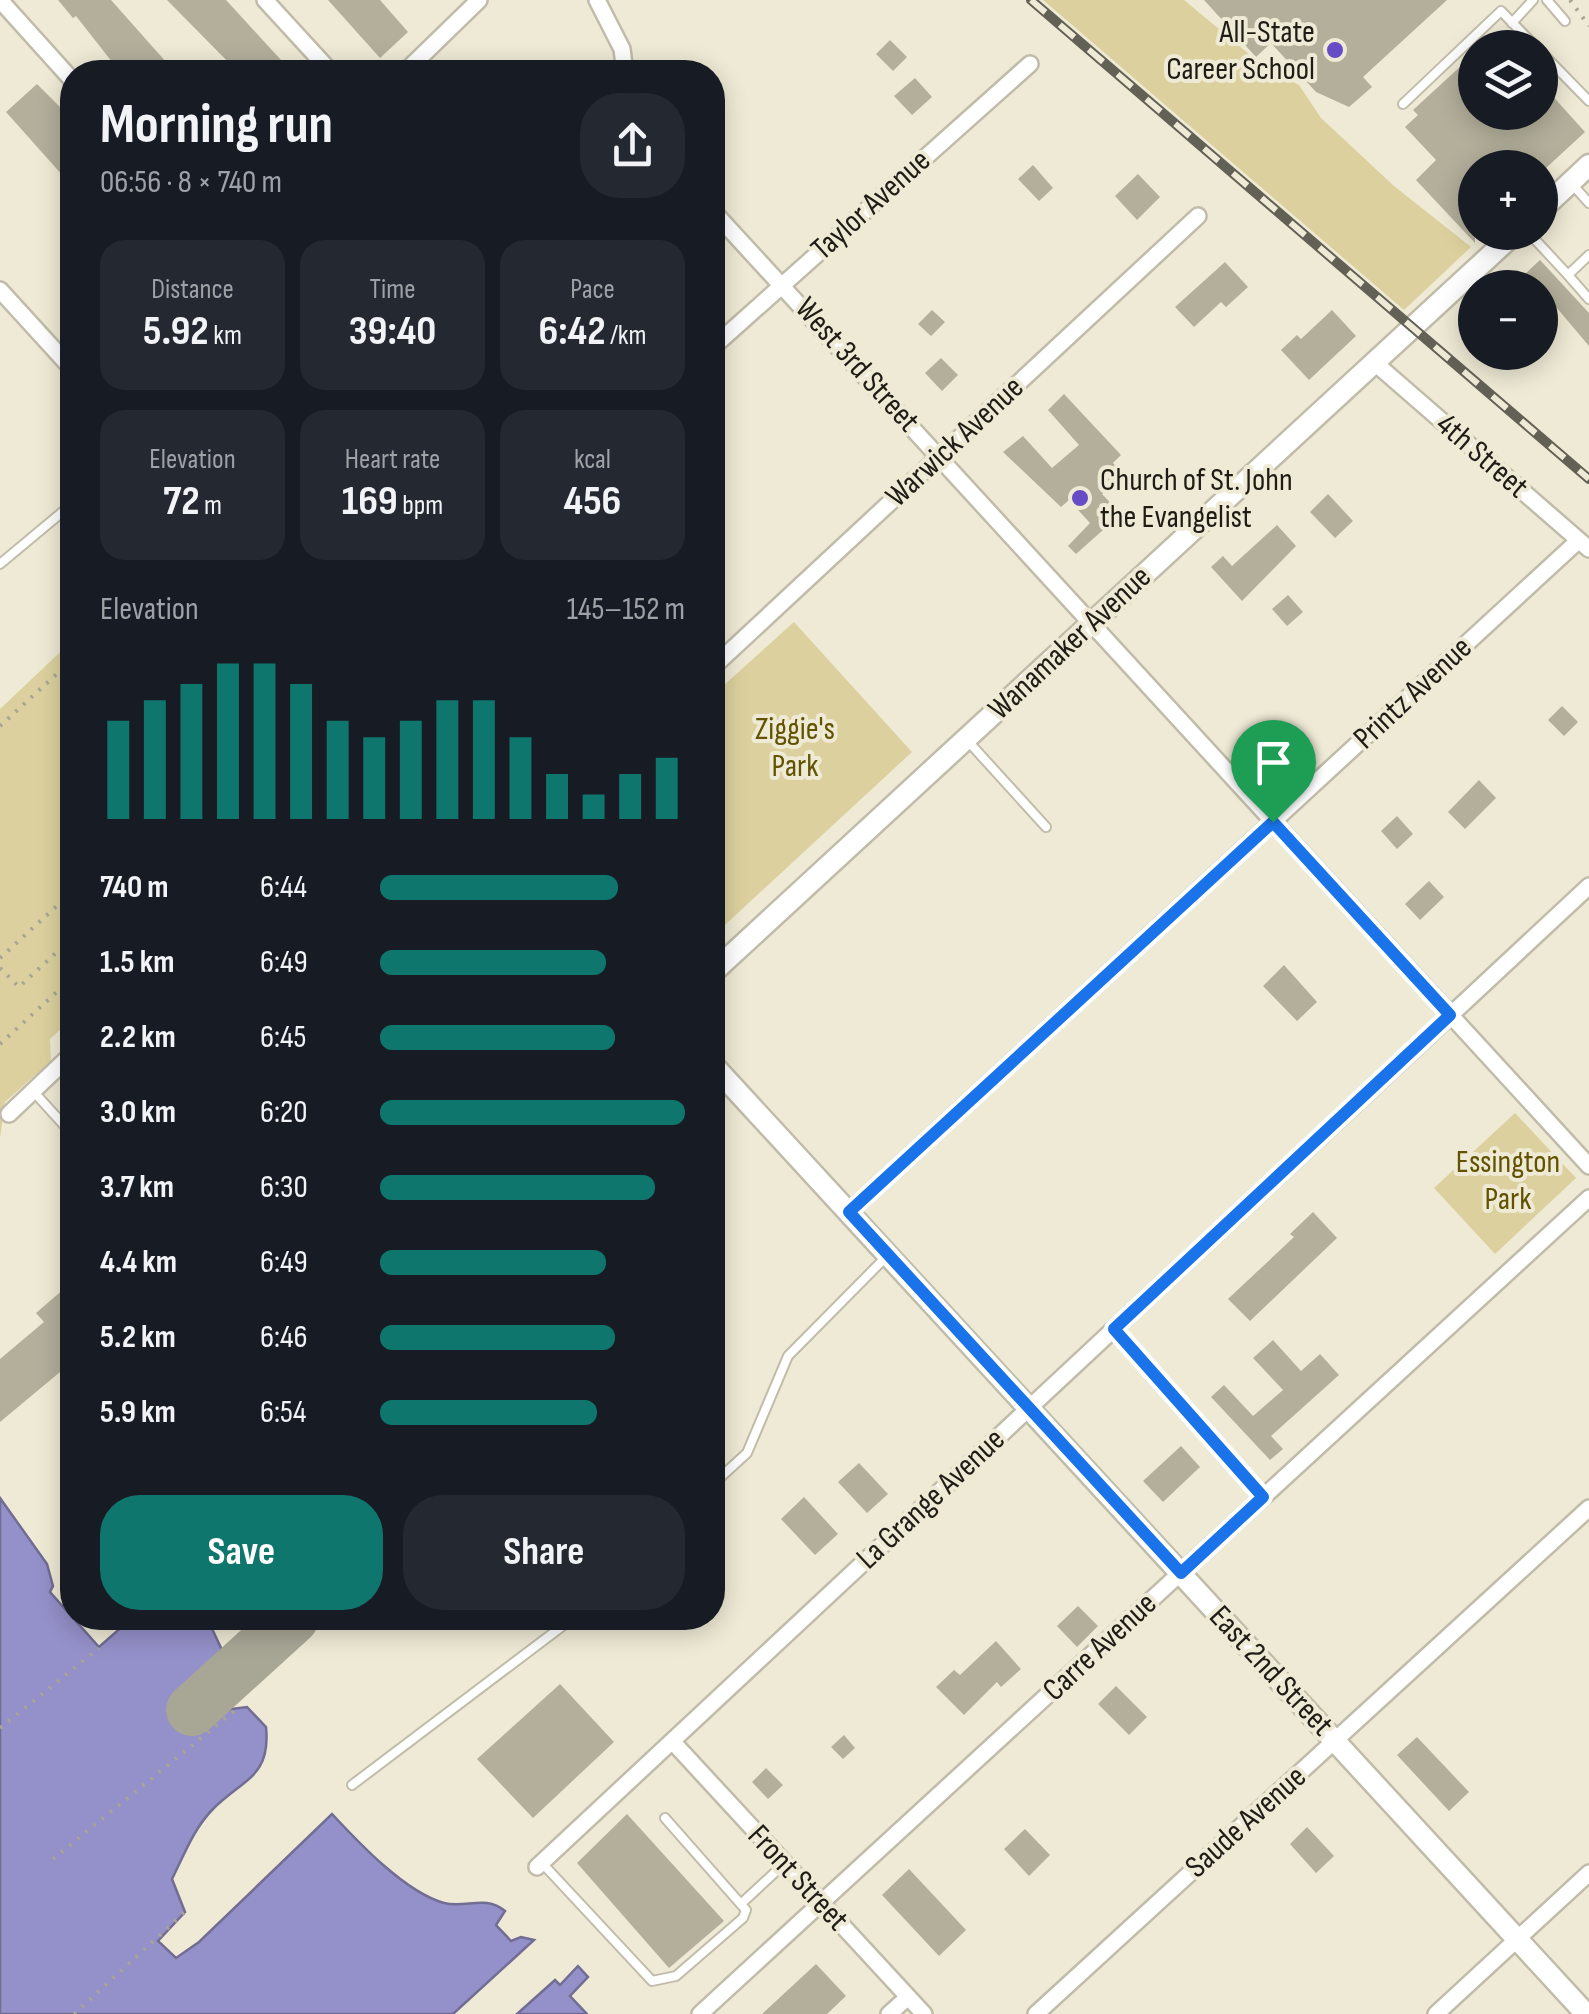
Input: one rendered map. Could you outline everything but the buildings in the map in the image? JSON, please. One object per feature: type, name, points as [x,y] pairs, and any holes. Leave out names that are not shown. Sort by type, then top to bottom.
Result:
[{"type":"street","points":[[0,0],[60,67]]},
{"type":"street","points":[[265,0],[320,60]]},
{"type":"street","points":[[418,60],[479,0]]},
{"type":"street","points":[[597,0],[622,49],[623,60]]},
{"type":"street","name":"Taylor Avenue","points":[[725,336],[1030,64]]},
{"type":"street","points":[[1558,194],[1589,166]]},
{"type":"street","name":"Warwick Avenue","points":[[725,656],[1198,216]]},
{"type":"street","name":"West 3rd Street","points":[[725,223],[1589,1166]]},
{"type":"street","name":"Wanamaker Avenue","points":[[725,960],[1497,250]]},
{"type":"street","points":[[0,290],[60,355]]},
{"type":"street","name":"4th Street","points":[[1375,363],[1584,544]]},
{"type":"street","name":"Printz Avenue","points":[[849,1212],[1273,822],[1584,544]]},
{"type":"street","name":"La Grange Avenue","points":[[540,1865],[1589,886]]},
{"type":"street","points":[[8,1114],[60,1065]]},
{"type":"street","name":"East 2nd Street","points":[[725,1078],[1586,2014]]},
{"type":"street","name":"Carre Avenue","points":[[700,2014],[1589,1198]]},
{"type":"street","name":"Saude Avenue","points":[[1036,2014],[1589,1508]]},
{"type":"street","name":"Front Street","points":[[672,1741],[924,2014]]},
{"type":"street","points":[[1436,2014],[1589,1873]]},
{"type":"street","points":[[889,2014],[908,1996]]},
{"type":"lane","points":[[1512,23],[1533,0]]},
{"type":"lane","points":[[1547,0],[1565,20]]},
{"type":"lane","points":[[1403,104],[1501,10],[1519,30]]},
{"type":"lane","points":[[1558,69],[1589,101]]},
{"type":"lane","points":[[1570,183],[1589,203]]},
{"type":"lane","points":[[1545,250],[1589,298]]},
{"type":"lane","points":[[1568,275],[1589,255]]},
{"type":"lane","points":[[0,564],[60,514]]},
{"type":"lane","points":[[966,739],[1046,827]]},
{"type":"lane","points":[[33,1091],[60,1121]]},
{"type":"lane","points":[[725,1473],[747,1453],[788,1356],[888,1255]]},
{"type":"lane","points":[[1114,1329],[1263,1497]]},
{"type":"lane","points":[[352,1784],[557,1630]]},
{"type":"lane","points":[[540,1865],[652,1981],[676,1976],[743,1918],[742,1902],[665,1818]]},
{"type":"lane","points":[[742,1902],[785,1864]]},
{"type":"path","points":[[1570,0],[1589,26]]},
{"type":"path","points":[[0,726],[60,671]]},
{"type":"path","points":[[0,958],[60,903]]},
{"type":"path","points":[[0,968],[19,988],[60,949]]},
{"type":"path","points":[[0,1044],[60,989]]},
{"type":"path","points":[[0,1728],[99,1648]]},
{"type":"path","points":[[53,1859],[238,1707]]},
{"type":"path","points":[[74,2014],[185,1912]]},
{"type":"green space","points":[[1043,0],[1184,0],[1267,69],[1299,85],[1321,118],[1394,186],[1458,237],[1458,250],[1468,250],[1404,310]]},
{"type":"green space","name":"Ziggie's Park","points":[[794,622],[912,752],[725,925],[725,684]]},
{"type":"green space","points":[[60,652],[60,1030],[50,1039],[51,1061],[5,1102],[0,1138],[0,709]]},
{"type":"green space","name":"Essington Park","points":[[1515,1113],[1576,1178],[1495,1254],[1434,1188]]},
{"type":"shaded area","points":[[0,1498],[47,1564],[53,1586],[50,1592],[60,1603],[60,1630],[84,1630],[99,1647],[118,1630],[213,1630],[222,1650],[194,1685],[192,1710],[200,1713],[247,1707],[266,1727],[264,1757],[259,1767],[206,1816],[172,1879],[185,1912],[158,1941],[176,1958],[199,1942],[332,1814],[383,1865],[414,1889],[444,1903],[498,1906],[505,1911],[496,1925],[511,1941],[521,1937],[534,1940],[453,2014],[0,2014]]},
{"type":"shaded area","points":[[578,1966],[588,1977],[570,1996],[587,2014],[517,2014],[555,1980],[560,1985]]},
{"type":"taxiway","points":[[192,1710],[280,1630]]},
{"type":"railway","points":[[1031,0],[1589,479]]},
{"type":"place","name":"All-State Career School","points":[[1335,50]]},
{"type":"place","name":"Church of St. John the Evangelist","points":[[1080,498]]},
{"type":"route","points":[[1273,822],[1450,1015],[1114,1329],[1263,1497],[1181,1573],[849,1212],[1273,822]]}]
